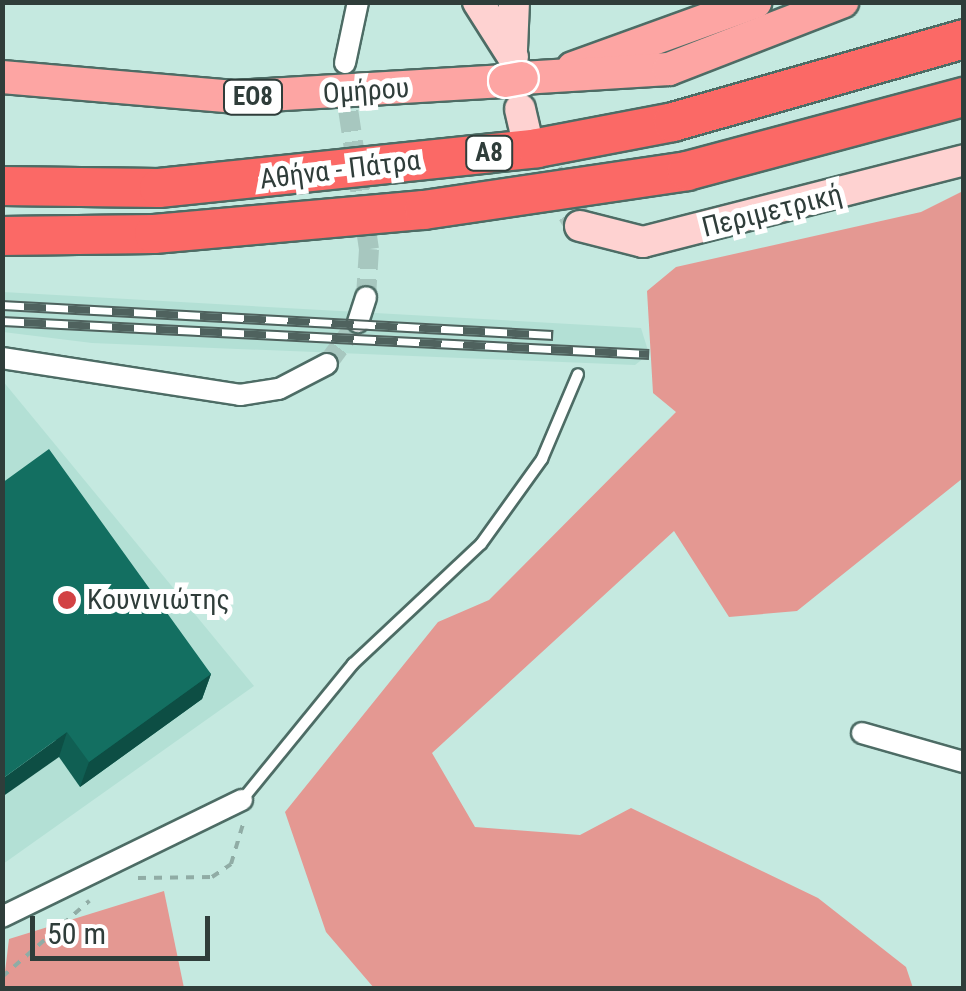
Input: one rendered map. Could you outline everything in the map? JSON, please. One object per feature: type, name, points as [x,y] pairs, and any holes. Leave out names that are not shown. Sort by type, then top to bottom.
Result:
[{"type":"highway","name":"Αθήνα - Πάτρα","points":[[2,186],[176,187],[538,148],[673,122],[964,40]]},
{"type":"highway","name":"Αθήνα - Πάτρα","points":[[2,236],[154,234],[424,210],[688,171],[964,96]]},
{"type":"main road","name":"Ομήρου","points":[[524,96],[755,2]]},
{"type":"main road","name":"Ομήρου","points":[[2,78],[234,97],[524,96],[668,69],[842,2]]},
{"type":"street","points":[[345,63],[358,2]]},
{"type":"street","points":[[478,2],[513,57],[514,2]]},
{"type":"street","name":"Περιμετρική","points":[[580,226],[643,242],[964,160]]},
{"type":"street","points":[[358,322],[366,297]]},
{"type":"street","points":[[2,358],[240,395],[279,389],[328,364]]},
{"type":"street","points":[[862,733],[964,762]]},
{"type":"street","points":[[2,917],[242,800]]},
{"type":"lane","points":[[242,800],[353,664],[482,544],[542,459],[578,374]]},
{"type":"path","points":[[131,880],[222,870],[244,837],[242,800]]},
{"type":"path","points":[[2,977],[99,895]]},
{"type":"shaded area","points":[[963,191],[963,478],[797,611],[729,617],[674,531],[432,753],[475,827],[580,835],[631,808],[818,898],[906,967],[913,988],[374,988],[326,932],[285,812],[438,622],[489,600],[676,412],[653,393],[647,291],[676,267],[921,212]]},
{"type":"shaded area","points":[[3,292],[641,328],[649,354],[635,365],[92,343],[3,332]]},
{"type":"shaded area","name":"Κουνινιώτης","points":[[2,380],[254,686],[3,864],[2,864]]},
{"type":"shaded area","points":[[164,891],[184,988],[3,988],[9,939]]},
{"type":"building","name":"Κουνινιώτης","points":[[49,449],[211,674],[89,762],[67,732],[2,779],[2,483]]},
{"type":"tunnel","points":[[344,82],[369,249],[366,297]]},
{"type":"tunnel","points":[[526,135],[580,226]]},
{"type":"tunnel","points":[[327,364],[358,322]]},
{"type":"railway","points":[[2,305],[553,335]]},
{"type":"railway","points":[[2,321],[649,354]]},
{"type":"place","name":"Κουνινιώτης","points":[[67,600]]}]
